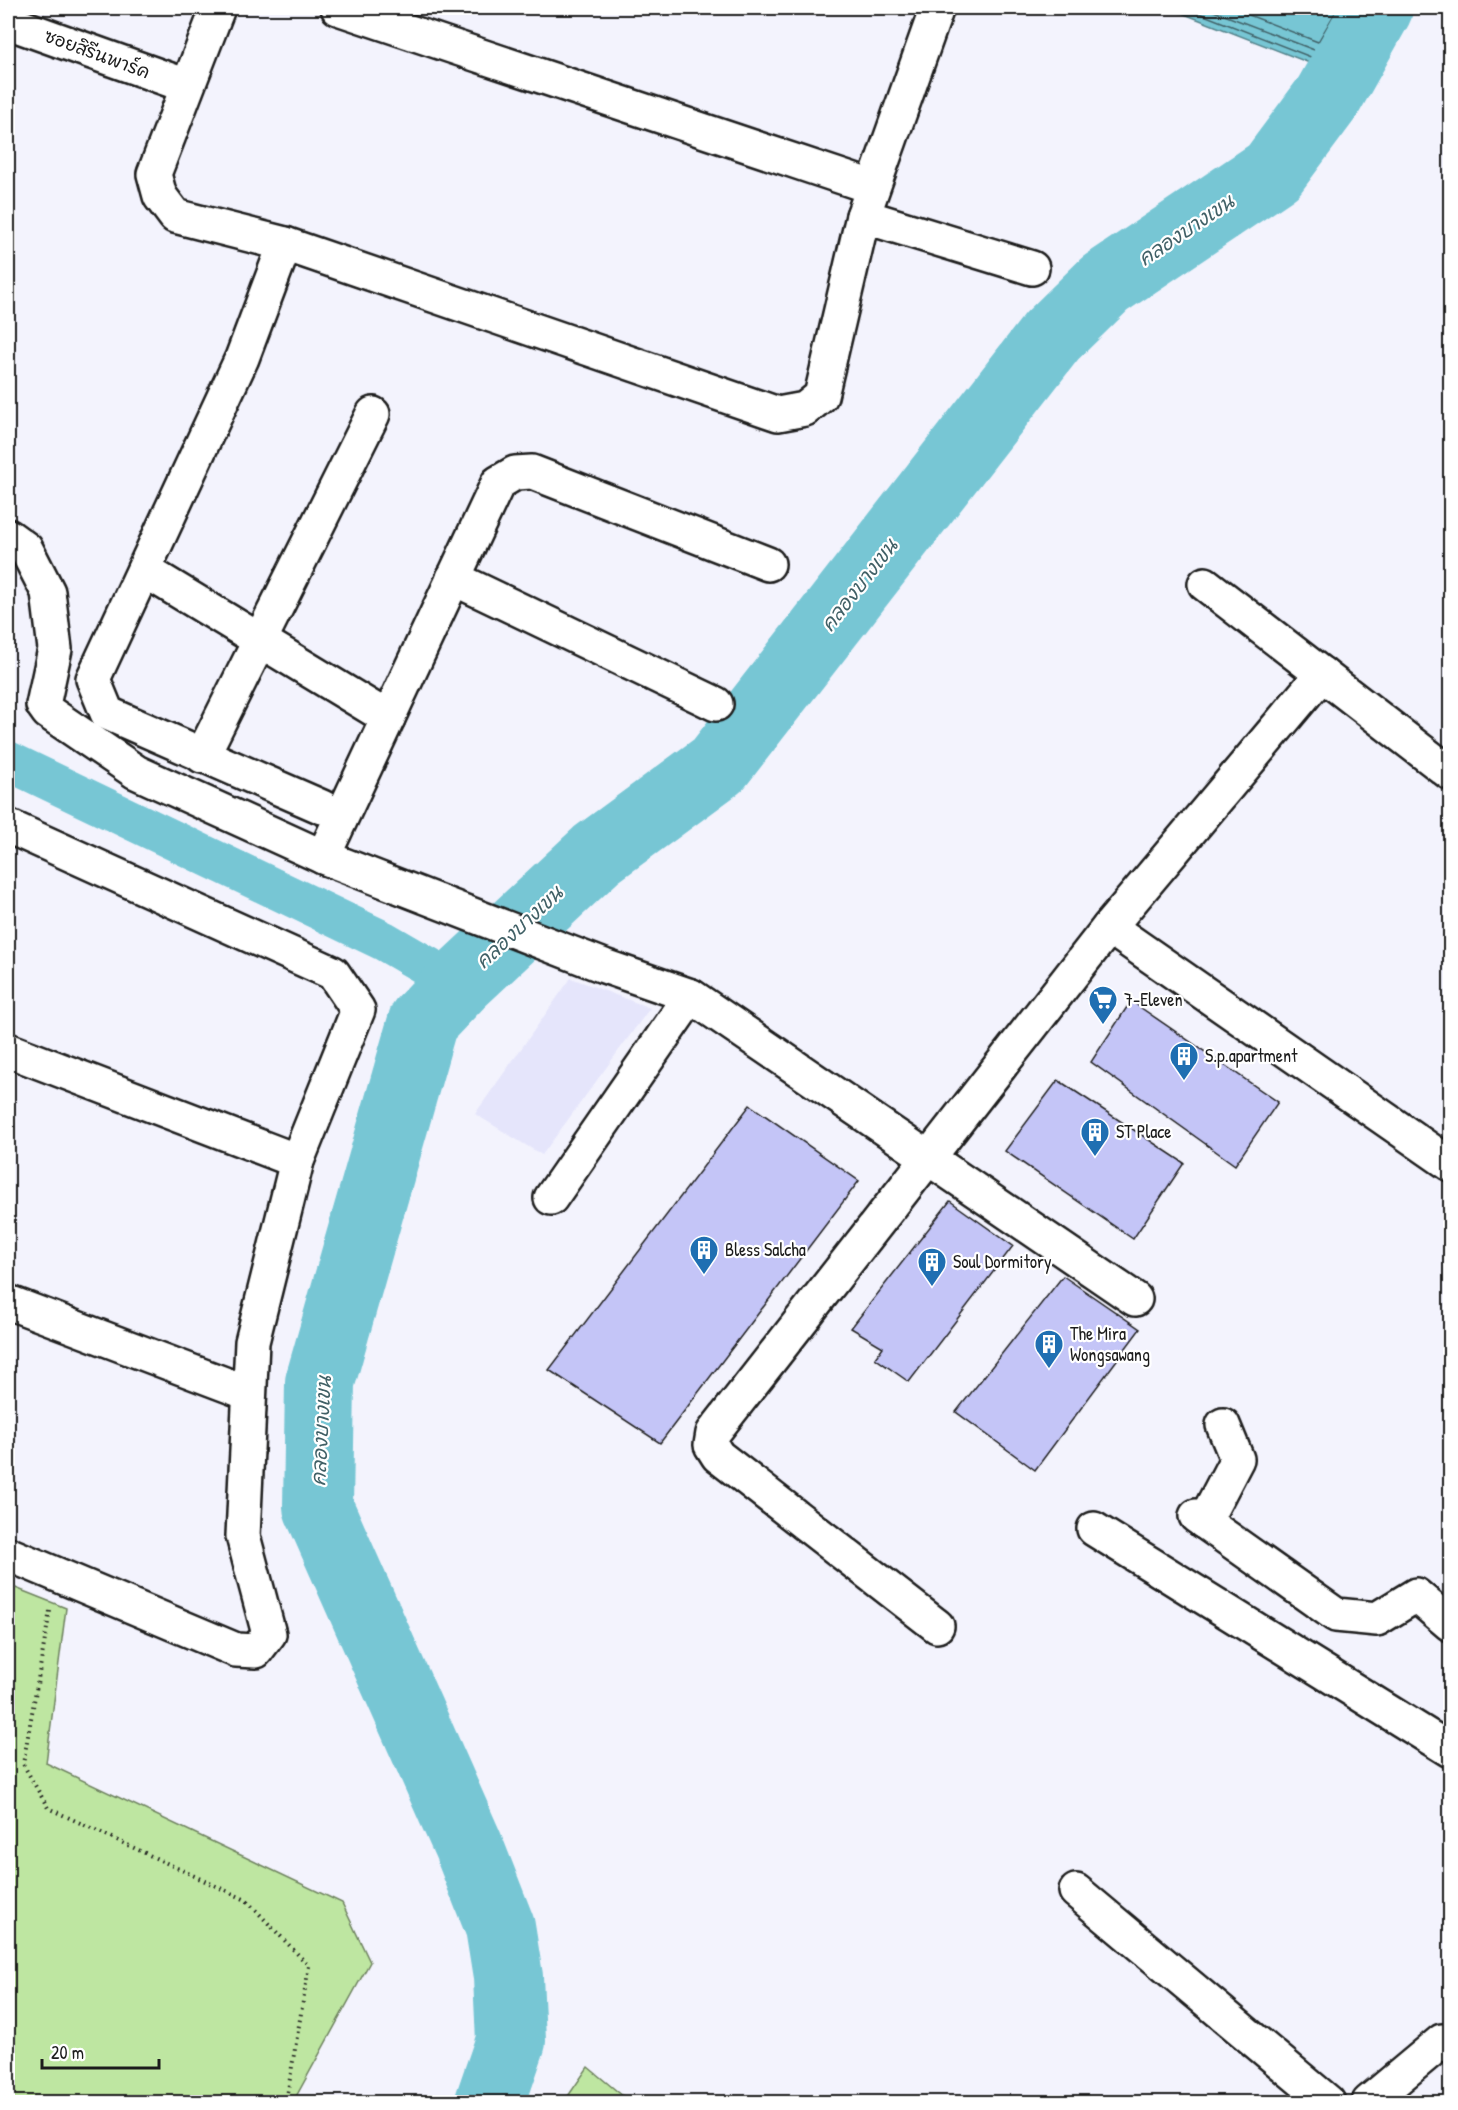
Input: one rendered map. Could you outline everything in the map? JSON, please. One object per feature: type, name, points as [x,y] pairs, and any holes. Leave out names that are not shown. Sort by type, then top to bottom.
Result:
[{"type":"street","points":[[218,8],[154,174],[160,196],[174,216],[285,244],[778,414],[805,409],[820,396],[867,202],[937,8]]},
{"type":"street","points":[[338,8],[867,202],[1032,268]]},
{"type":"street","name":"ซอยสิรีนพาร์ค","points":[[8,22],[187,86]]},
{"type":"street","points":[[285,244],[242,358],[93,679],[95,690],[107,713],[322,807]]},
{"type":"street","points":[[202,756],[373,414]]},
{"type":"street","points":[[323,857],[498,483],[515,473],[532,472],[768,564]]},
{"type":"street","points":[[8,536],[27,549],[48,591],[55,649],[43,705],[48,712],[136,772],[323,857],[604,966],[691,996],[1135,1299]]},
{"type":"street","points":[[144,570],[388,718]]},
{"type":"street","points":[[453,578],[716,704]]},
{"type":"street","points":[[1205,584],[1322,674],[1448,765]]},
{"type":"street","points":[[937,1626],[718,1456],[711,1445],[714,1433],[1109,927],[1322,674]]},
{"type":"street","points":[[8,826],[333,973],[358,1010],[297,1161],[252,1342],[243,1536],[269,1634],[256,1652],[236,1650],[8,1554]]},
{"type":"street","points":[[1109,927],[1446,1150]]},
{"type":"street","points":[[551,1198],[691,996]]},
{"type":"street","points":[[8,1050],[297,1161]]},
{"type":"street","points":[[8,1302],[248,1393]]},
{"type":"street","points":[[1223,1425],[1237,1459],[1200,1519],[1336,1615],[1377,1619],[1416,1595],[1450,1624]]},
{"type":"street","points":[[1094,1529],[1450,1750]]},
{"type":"street","points":[[1076,1891],[1328,2103]]},
{"type":"street","points":[[1369,2103],[1442,2041]]},
{"type":"path","points":[[56,1573],[23,1764],[48,1808],[246,1900],[309,1966],[286,2103]]},
{"type":"shaded area","points":[[571,978],[650,1008],[542,1155],[475,1114]]},
{"type":"green space","points":[[8,1585],[66,1608],[46,1763],[342,1903],[370,1962],[293,2102],[8,2102]]},
{"type":"green space","points":[[588,2067],[630,2102],[564,2102]]},
{"type":"water","points":[[1169,8],[1363,8],[1330,71]]},
{"type":"building","name":"S.p.apartment","points":[[1131,1001],[1278,1102],[1235,1165],[1091,1062]]},
{"type":"building","name":"ST Place","points":[[1058,1080],[1184,1163],[1133,1239],[1005,1151]]},
{"type":"building","name":"Bless Salcha","points":[[750,1105],[859,1181],[660,1443],[549,1370]]},
{"type":"building","name":"Soul Dormitory","points":[[950,1201],[1013,1246],[909,1382],[875,1358],[883,1347],[851,1328]]},
{"type":"building","name":"The Mira Wongsawang","points":[[1063,1276],[1140,1329],[1035,1470],[956,1412]]},
{"type":"waterway","points":[[1356,8],[1375,13]]},
{"type":"waterway","name":"คลองบางเขน","points":[[490,2102],[511,2041],[508,1977],[500,1927],[468,1845],[318,1507],[320,1382],[423,1021],[461,981],[597,854],[718,765],[1052,336],[1105,284],[1273,171],[1328,97],[1378,8]]},
{"type":"waterway","points":[[8,761],[384,941],[458,984]]},
{"type":"place","name":"7-Eleven","points":[[1103,1026]]},
{"type":"place","name":"S.p.apartment","points":[[1184,1082]]},
{"type":"place","name":"ST Place","points":[[1095,1158]]},
{"type":"place","name":"Bless Salcha","points":[[704,1276]]},
{"type":"place","name":"Soul Dormitory","points":[[932,1288]]},
{"type":"place","name":"The Mira Wongsawang","points":[[1049,1370]]}]
